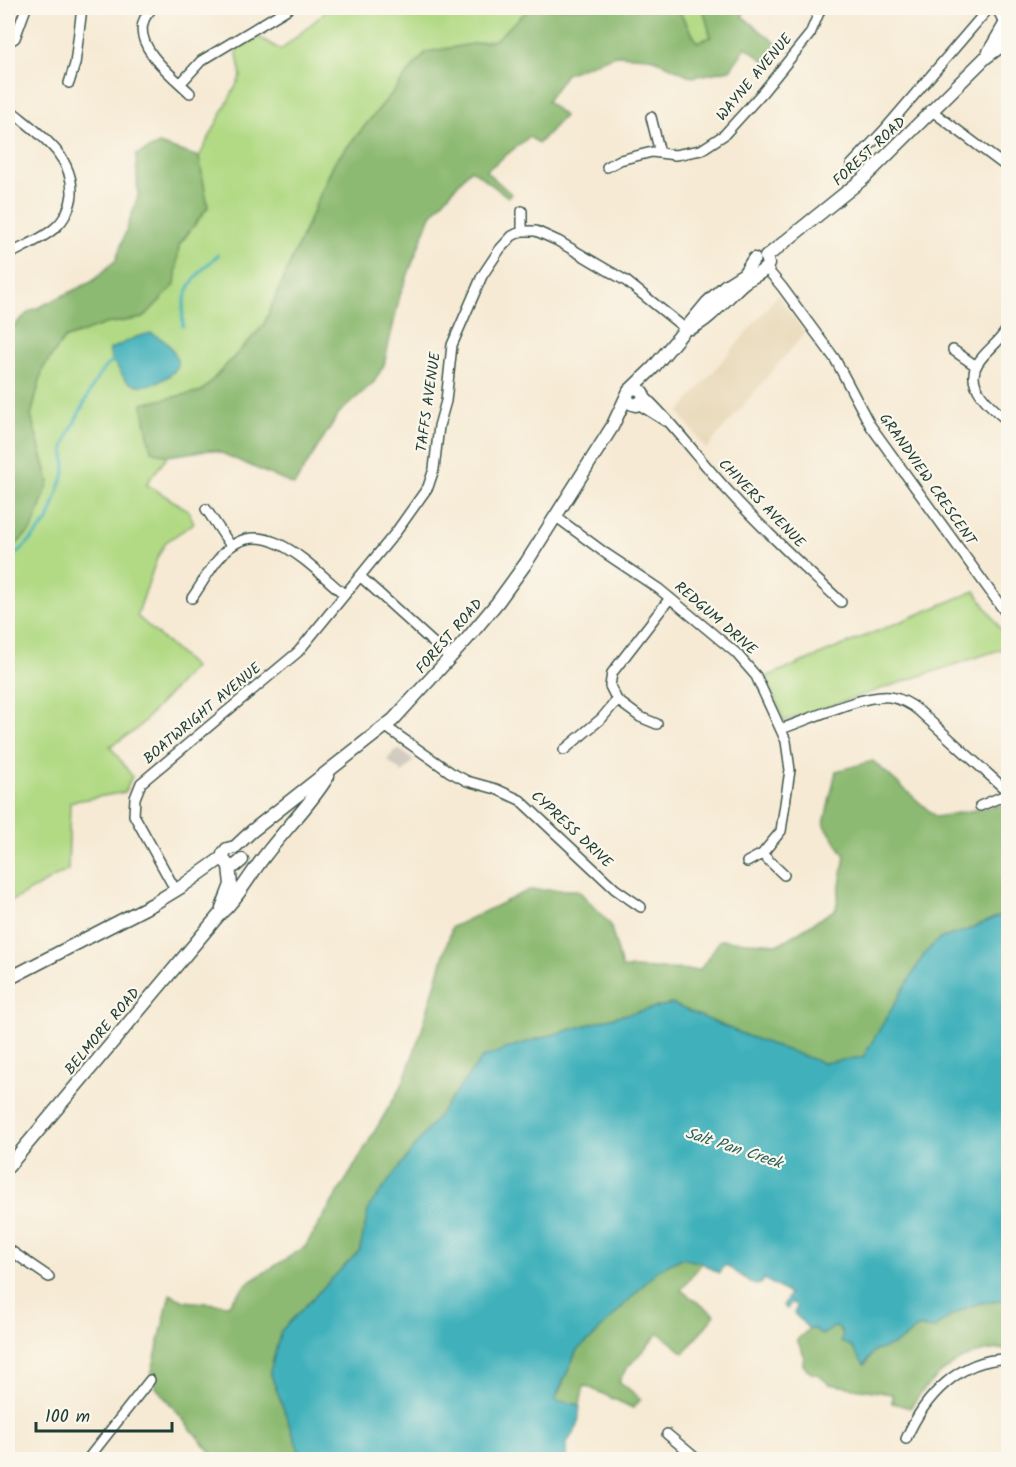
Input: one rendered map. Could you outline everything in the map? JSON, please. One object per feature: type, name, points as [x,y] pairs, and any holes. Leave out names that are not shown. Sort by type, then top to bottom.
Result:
[{"type":"street","points":[[8,42],[15,38],[26,8]]},
{"type":"street","points":[[69,83],[75,64],[82,8]]},
{"type":"street","points":[[152,8],[143,21],[143,38],[154,59],[190,93]]},
{"type":"street","points":[[181,83],[201,61],[290,8]]},
{"type":"street","name":"WAYNE AVENUE","points":[[607,167],[635,155],[660,153],[675,155],[701,150],[724,135],[763,92],[810,34],[821,8]]},
{"type":"street","name":"FOREST ROAD","points":[[851,165],[886,128],[989,8]]},
{"type":"street","points":[[998,8],[1007,23]]},
{"type":"street","name":"FOREST ROAD","points":[[985,58],[1007,23]]},
{"type":"street","name":"FOREST ROAD","points":[[240,854],[263,824],[386,727],[450,658],[502,596],[612,428],[637,397],[653,368],[687,330],[703,320],[762,264],[859,182],[985,58],[1008,41]]},
{"type":"street","points":[[8,108],[56,150],[68,169],[72,188],[69,206],[57,227],[8,255]]},
{"type":"street","points":[[932,111],[1008,168]]},
{"type":"street","points":[[651,117],[660,153]]},
{"type":"street","points":[[522,211],[522,231],[536,231],[558,241],[618,275],[635,286],[687,330]]},
{"type":"street","name":"TAFFS AVENUE","points":[[361,577],[428,487],[434,469],[439,426],[446,401],[452,345],[482,276],[500,249],[512,236],[522,231]]},
{"type":"street","name":"GRANDVIEW CRESCENT","points":[[762,264],[783,287],[835,359],[870,425],[1008,616]]},
{"type":"street","points":[[1008,327],[999,341],[976,366],[974,379],[991,406],[1008,421]]},
{"type":"street","points":[[953,350],[976,366]]},
{"type":"street","name":"CHIVERS AVENUE","points":[[637,397],[658,409],[744,508],[841,602]]},
{"type":"street","points":[[206,509],[231,546]]},
{"type":"street","name":"REDGUM DRIVE","points":[[555,516],[670,598],[744,660],[756,676],[782,729],[789,750],[790,770],[779,835],[762,854],[747,862]]},
{"type":"street","points":[[192,598],[221,555],[231,546],[243,539],[268,538],[289,548],[344,594]]},
{"type":"street","points":[[361,577],[450,658]]},
{"type":"street","name":"BOATWRIGHT AVENUE","points":[[176,891],[134,815],[135,798],[141,783],[298,652],[344,594],[361,577]]},
{"type":"street","points":[[657,724],[640,717],[617,700],[610,686],[612,672],[670,598]]},
{"type":"street","points":[[782,729],[865,700],[882,697],[897,699],[920,711],[1008,793],[980,806]]},
{"type":"street","points":[[564,750],[602,718],[617,700]]},
{"type":"street","name":"CYPRESS DRIVE","points":[[386,727],[450,772],[467,781],[496,789],[520,800],[615,889],[641,907]]},
{"type":"street","name":"BELMORE ROAD","points":[[8,1167],[219,915],[232,903],[250,875],[322,786],[333,768]]},
{"type":"street","points":[[227,863],[226,849],[240,854]]},
{"type":"street","points":[[8,980],[176,891],[197,876],[227,863],[235,866],[240,854]]},
{"type":"street","points":[[240,854],[244,869],[250,875]]},
{"type":"street","points":[[762,854],[784,875]]},
{"type":"street","name":"BELMORE ROAD","points":[[219,915],[231,885],[227,863]]},
{"type":"street","points":[[8,1249],[49,1277]]},
{"type":"street","points":[[906,1439],[918,1415],[948,1380],[977,1363],[1008,1359]]},
{"type":"street","points":[[91,1458],[150,1380]]},
{"type":"street","points":[[667,1434],[698,1460]]},
{"type":"shaded area","points":[[778,295],[805,333],[706,449],[679,412]]},
{"type":"shaded area","points":[[395,750],[400,750],[414,760],[403,773],[387,760]]},
{"type":"green space","points":[[330,8],[530,8],[496,40],[426,53],[334,163],[263,326],[202,391],[143,404],[151,450],[168,456],[146,484],[188,510],[194,523],[166,542],[157,558],[137,616],[194,667],[136,730],[110,746],[132,776],[125,792],[70,802],[68,870],[8,903],[8,552],[32,529],[49,482],[31,416],[43,368],[64,339],[105,324],[143,318],[174,285],[179,245],[208,207],[199,157],[241,76],[236,49],[259,37],[281,50]]},
{"type":"green space","points":[[530,8],[677,8],[697,42],[711,37],[703,8],[747,8],[742,16],[782,48],[770,65],[746,47],[730,70],[692,77],[650,57],[615,55],[566,74],[547,101],[564,116],[539,143],[529,137],[486,171],[511,194],[508,197],[471,169],[431,215],[400,295],[384,365],[374,382],[339,413],[294,485],[217,451],[168,456],[151,451],[142,404],[202,391],[263,326],[334,163],[426,52],[495,40]]},
{"type":"green space","points":[[677,8],[703,8],[711,38],[697,42]]},
{"type":"green space","points":[[159,144],[199,157],[208,207],[179,245],[175,285],[143,318],[105,324],[64,339],[43,368],[31,416],[49,482],[32,529],[8,552],[8,331],[29,312],[93,281],[116,260],[138,196],[136,155]]},
{"type":"green space","points":[[975,591],[1008,640],[1008,647],[784,721],[766,677]]},
{"type":"green space","points":[[873,761],[936,817],[1008,804],[1008,912],[965,931],[939,939],[925,953],[864,1057],[823,1063],[747,1036],[672,1004],[618,1016],[517,1045],[369,1207],[360,1250],[281,1331],[270,1372],[302,1459],[216,1459],[150,1380],[170,1294],[184,1301],[228,1305],[249,1282],[305,1247],[402,1085],[420,1036],[452,927],[529,890],[578,890],[610,924],[622,968],[700,970],[720,940],[779,944],[836,909],[845,856],[824,824],[836,771]]},
{"type":"green space","points":[[682,1258],[702,1263],[681,1290],[715,1315],[684,1353],[659,1333],[626,1369],[619,1381],[641,1399],[633,1408],[584,1385],[580,1405],[555,1401],[577,1350],[592,1338],[658,1270]]},
{"type":"green space","points":[[1008,1298],[1008,1349],[978,1353],[952,1365],[929,1384],[910,1408],[892,1403],[892,1394],[829,1384],[817,1374],[812,1374],[803,1365],[804,1355],[797,1340],[809,1329],[815,1329],[822,1335],[834,1327],[839,1328],[865,1365],[874,1351],[904,1339],[916,1329],[934,1329],[967,1308]]},
{"type":"water","points":[[151,333],[169,346],[178,366],[162,380],[147,385],[132,384],[126,380],[112,360],[109,350],[136,337]]},
{"type":"water","name":"Salt Pan Creek","points":[[1008,912],[1008,1298],[967,1308],[934,1329],[916,1329],[904,1339],[874,1351],[864,1365],[851,1346],[841,1342],[843,1332],[839,1328],[834,1327],[822,1335],[815,1329],[809,1329],[794,1313],[797,1307],[791,1303],[787,1309],[783,1306],[790,1294],[764,1279],[761,1284],[755,1285],[725,1265],[718,1273],[702,1263],[682,1258],[658,1270],[592,1338],[577,1350],[555,1400],[580,1405],[578,1426],[566,1444],[567,1459],[302,1459],[270,1372],[281,1331],[360,1250],[369,1207],[482,1058],[517,1045],[618,1016],[672,1004],[747,1036],[823,1063],[863,1057],[925,953],[939,939],[965,931]]},
{"type":"waterway","points":[[183,326],[186,294],[195,278],[218,255]]},
{"type":"waterway","points":[[8,560],[24,547],[48,521],[65,471],[64,447],[69,433],[96,380],[105,367],[115,360]]}]
